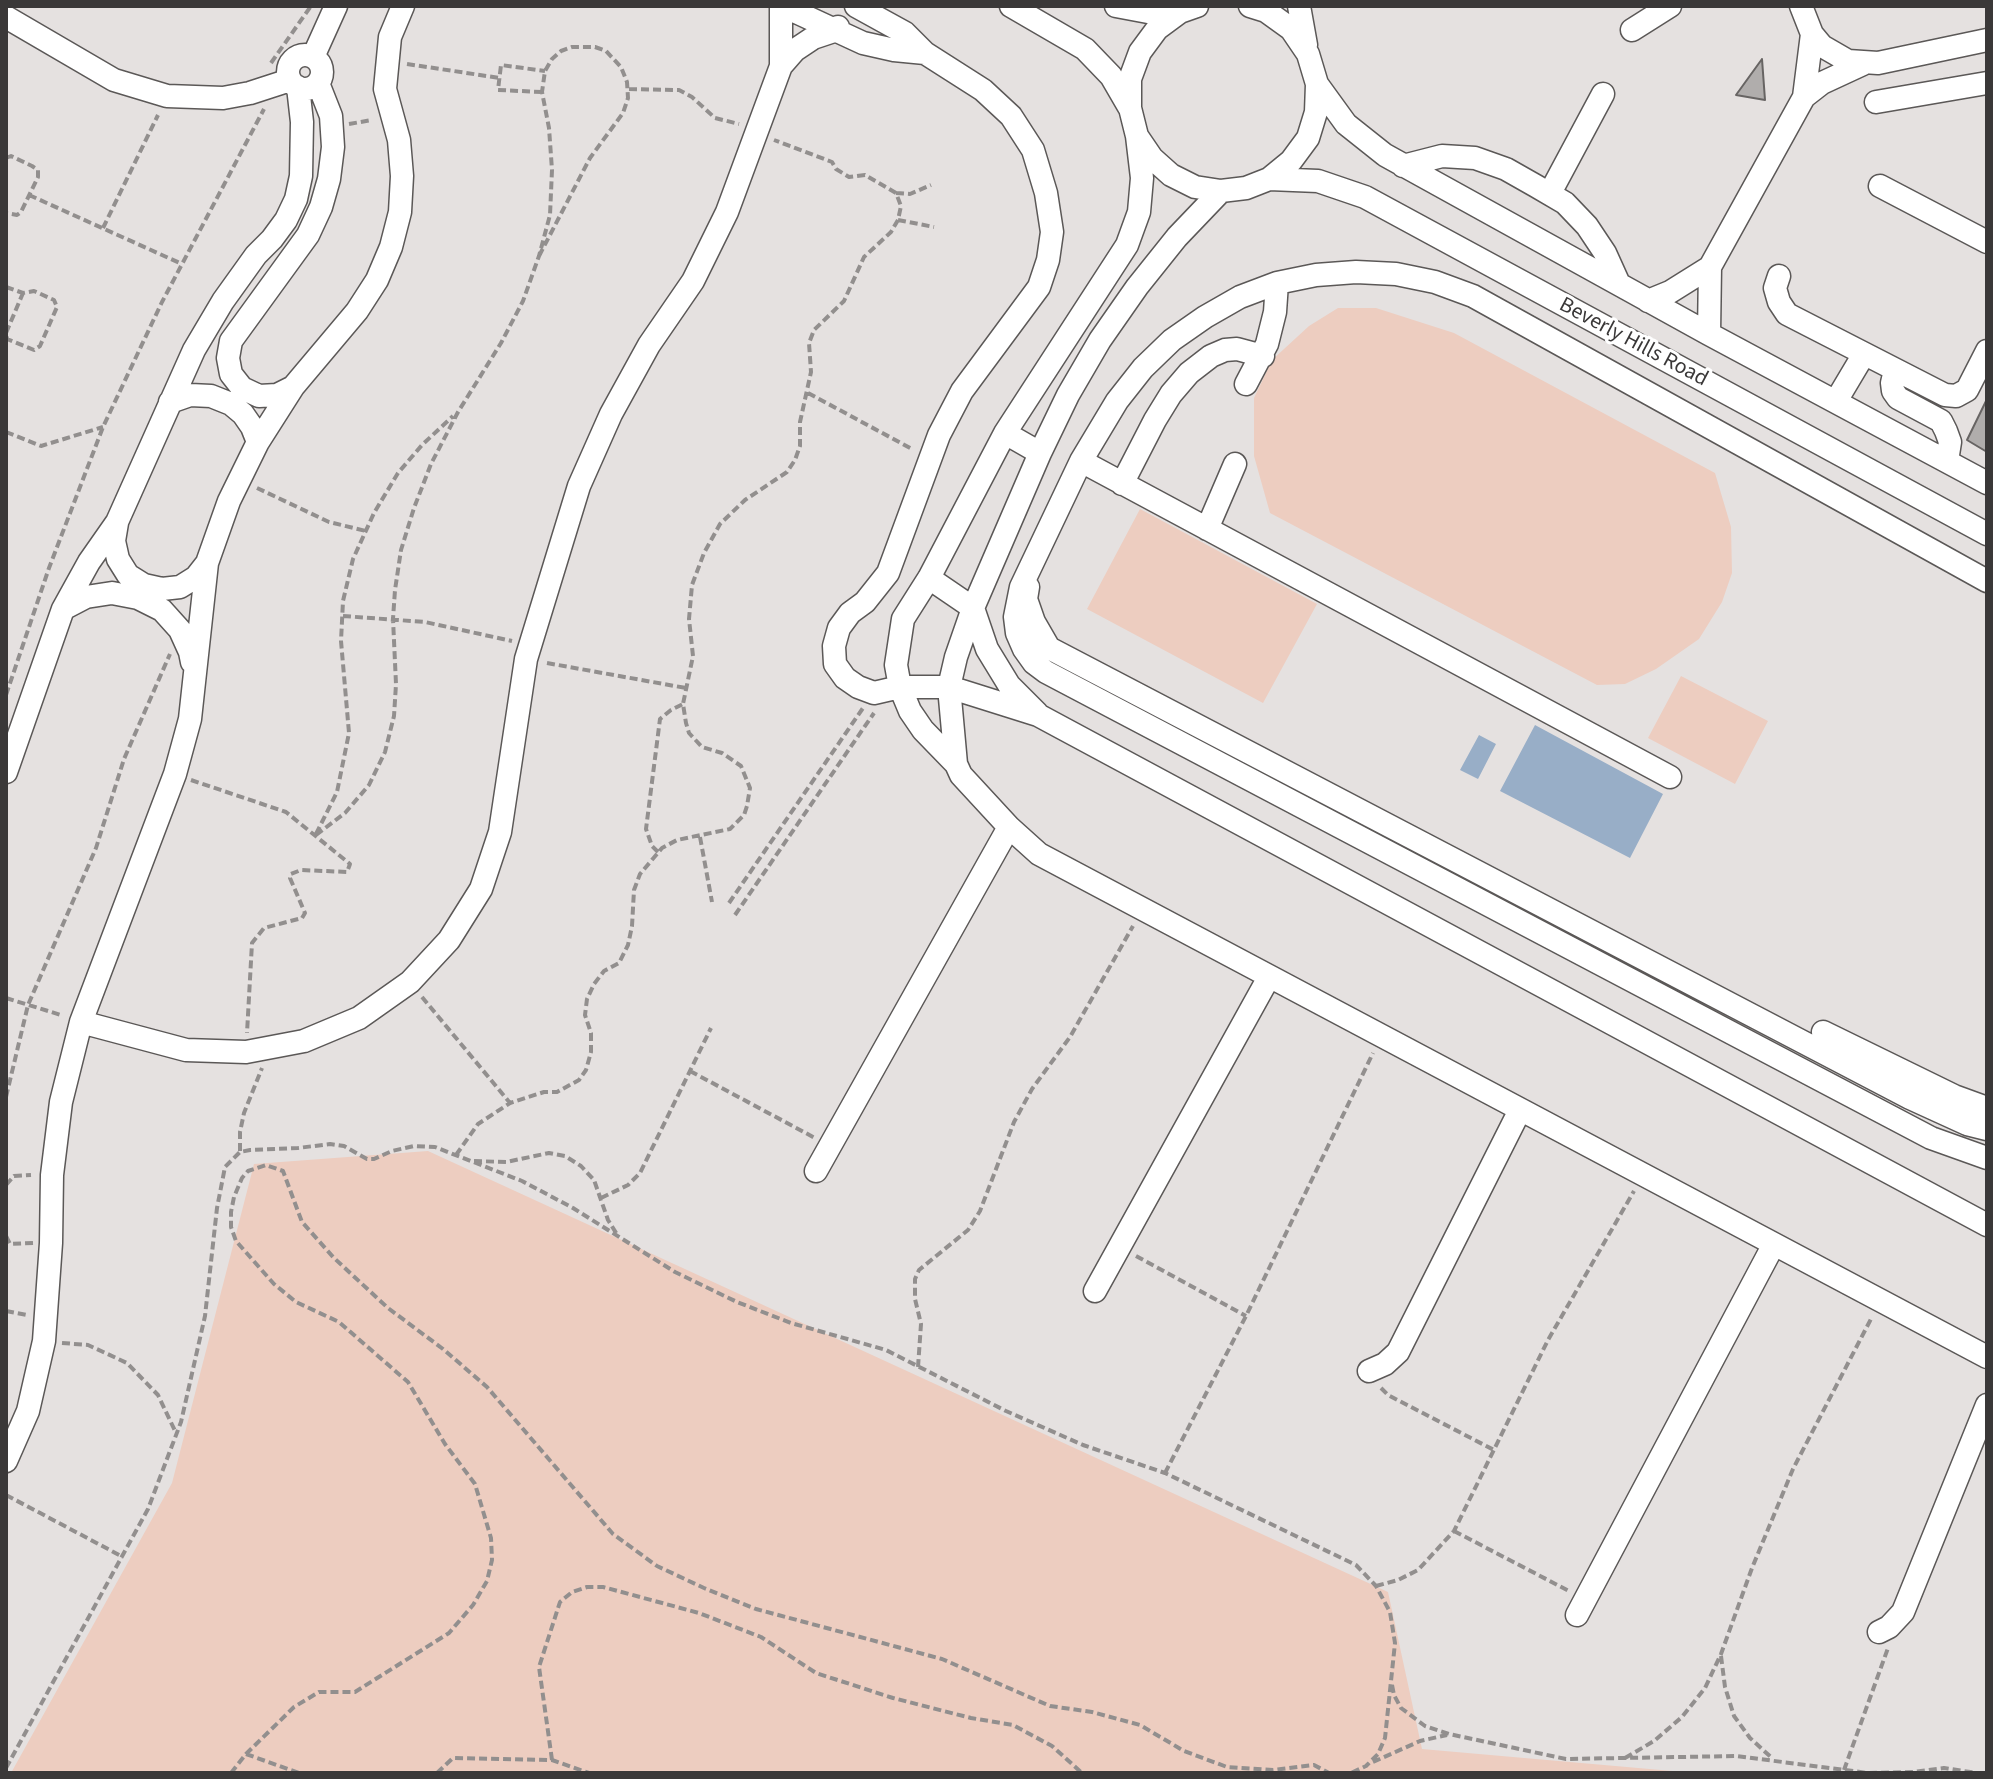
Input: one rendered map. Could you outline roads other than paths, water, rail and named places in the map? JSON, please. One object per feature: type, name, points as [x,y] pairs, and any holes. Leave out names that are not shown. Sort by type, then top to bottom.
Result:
[{"type":"street","points":[[6,772],[63,609],[89,562],[117,522],[194,350],[223,301],[256,255],[279,230],[296,199],[301,176],[302,122],[288,73],[293,60],[299,56],[313,57],[336,6]]},
{"type":"street","points":[[6,1461],[28,1411],[44,1341],[52,1175],[61,1102],[81,1022],[175,774],[190,719],[207,563],[239,480],[258,442],[293,387],[357,311],[377,280],[391,247],[400,212],[402,176],[399,140],[385,89],[390,37],[403,6]]},
{"type":"street","points":[[81,1022],[186,1050],[246,1052],[304,1041],[359,1018],[410,982],[449,940],[481,889],[500,832],[528,652],[579,486],[649,345],[693,281],[727,212],[781,66],[782,6],[834,31],[894,50],[925,53]]},
{"type":"street","points":[[781,66],[795,50],[813,38],[834,31],[846,6]]},
{"type":"street","points":[[856,6],[905,33],[925,53],[983,90],[1011,116],[1033,150],[1046,193],[1052,232],[1048,260],[1039,287],[962,391],[939,435],[888,573],[839,628],[834,646],[835,664],[845,678],[858,687],[888,690],[949,687],[1038,715],[1987,1225]]},
{"type":"street","points":[[1011,6],[1085,49],[1111,76],[1130,108]]},
{"type":"street","points":[[1116,6],[1148,12],[1188,9]]},
{"type":"street","points":[[1250,6],[1266,11],[1291,29],[1308,54]]},
{"type":"street","points":[[1137,136],[1152,158],[1171,175],[1195,187],[1221,191],[1246,188],[1269,179],[1291,161],[1308,138],[1316,112],[1317,84],[1299,6]]},
{"type":"street","points":[[1632,30],[1670,6]]},
{"type":"street","points":[[1801,6],[1812,34],[1834,55],[1863,64]]},
{"type":"street","points":[[888,690],[896,665],[903,619],[929,578],[1005,433],[1127,245],[1139,212],[1142,178],[1130,108],[1130,79],[1140,52],[1157,29],[1188,9]]},
{"type":"street","points":[[6,17],[114,80],[167,96],[223,98],[289,81]]},
{"type":"street","points":[[1709,334],[1710,267],[1804,97],[1812,34]]},
{"type":"street","points":[[1804,97],[1822,83],[1863,64],[1987,40]]},
{"type":"street","points":[[258,442],[236,396],[228,358],[231,341],[308,235],[329,179],[333,147],[331,116],[289,81]]},
{"type":"street","points":[[1876,102],[1987,83]]},
{"type":"street","name":"Beverly Hills Road","points":[[1317,84],[1346,124],[1364,141],[1403,166],[1987,483]]},
{"type":"street","points":[[1550,193],[1603,94]]},
{"type":"street","points":[[1403,166],[1442,156],[1475,158],[1506,169],[1550,193],[1565,203],[1587,226],[1605,253],[1619,284]]},
{"type":"street","name":"Beverly Hills Road","points":[[1269,179],[1318,181],[1365,197],[1987,534]]},
{"type":"street","points":[[1880,186],[1987,242]]},
{"type":"street","points":[[1221,191],[1177,237],[1107,329],[1068,395],[1040,453],[973,608],[956,657],[949,687],[956,764],[961,775],[1039,854],[1987,1357]]},
{"type":"street","points":[[1648,301],[1670,292],[1710,267]]},
{"type":"street","points":[[1987,581],[1473,296],[1435,282],[1396,274],[1356,272],[1316,275],[1277,283],[1240,297],[1172,340],[1143,368],[1117,401],[1081,461],[1016,602],[1026,628],[1024,649],[1042,655],[1910,1098],[1967,1124],[1987,1129]]},
{"type":"street","points":[[1779,276],[1775,288],[1787,314],[1945,395],[1956,396],[1967,390],[1987,351]]},
{"type":"street","points":[[1246,384],[1263,356],[1275,312],[1277,283]]},
{"type":"street","points":[[1513,318],[1529,287]]},
{"type":"street","points":[[1122,484],[1155,420],[1189,373],[1211,356],[1225,350],[1237,349],[1263,356]]},
{"type":"street","points":[[1836,401],[1864,354]]},
{"type":"street","points":[[1895,370],[1892,383],[1898,398],[1941,421],[1950,442],[1947,461]]},
{"type":"street","points":[[170,402],[190,395],[277,395],[293,387]]},
{"type":"street","points":[[1005,433],[1040,453]]},
{"type":"street","points":[[1081,461],[1670,777]]},
{"type":"street","points":[[1207,529],[1235,464]]},
{"type":"street","points":[[117,522],[114,541],[118,559],[141,591],[180,630],[190,652],[194,676]]},
{"type":"street","points":[[63,609],[86,597],[180,587],[196,577],[207,563]]},
{"type":"street","points":[[929,578],[973,608],[987,649],[1009,685],[1038,715]]},
{"type":"street","points":[[1042,655],[1046,672],[1931,1138],[1987,1158]]},
{"type":"street","points":[[888,690],[956,764]]},
{"type":"street","points":[[816,1171],[1009,827]]},
{"type":"street","points":[[1095,1291],[1269,977]]},
{"type":"street","points":[[1823,1032],[1954,1096],[1987,1108]]},
{"type":"street","points":[[1373,1369],[1398,1352],[1520,1110]]},
{"type":"street","points":[[1581,1607],[1774,1244]]},
{"type":"street","points":[[1881,1631],[1897,1621],[1903,1612],[1987,1405]]},
{"type":"water","points":[[1535,725],[1663,794],[1630,858],[1500,791]]},
{"type":"water","points":[[1479,735],[1496,744],[1478,779],[1460,770]]}]
